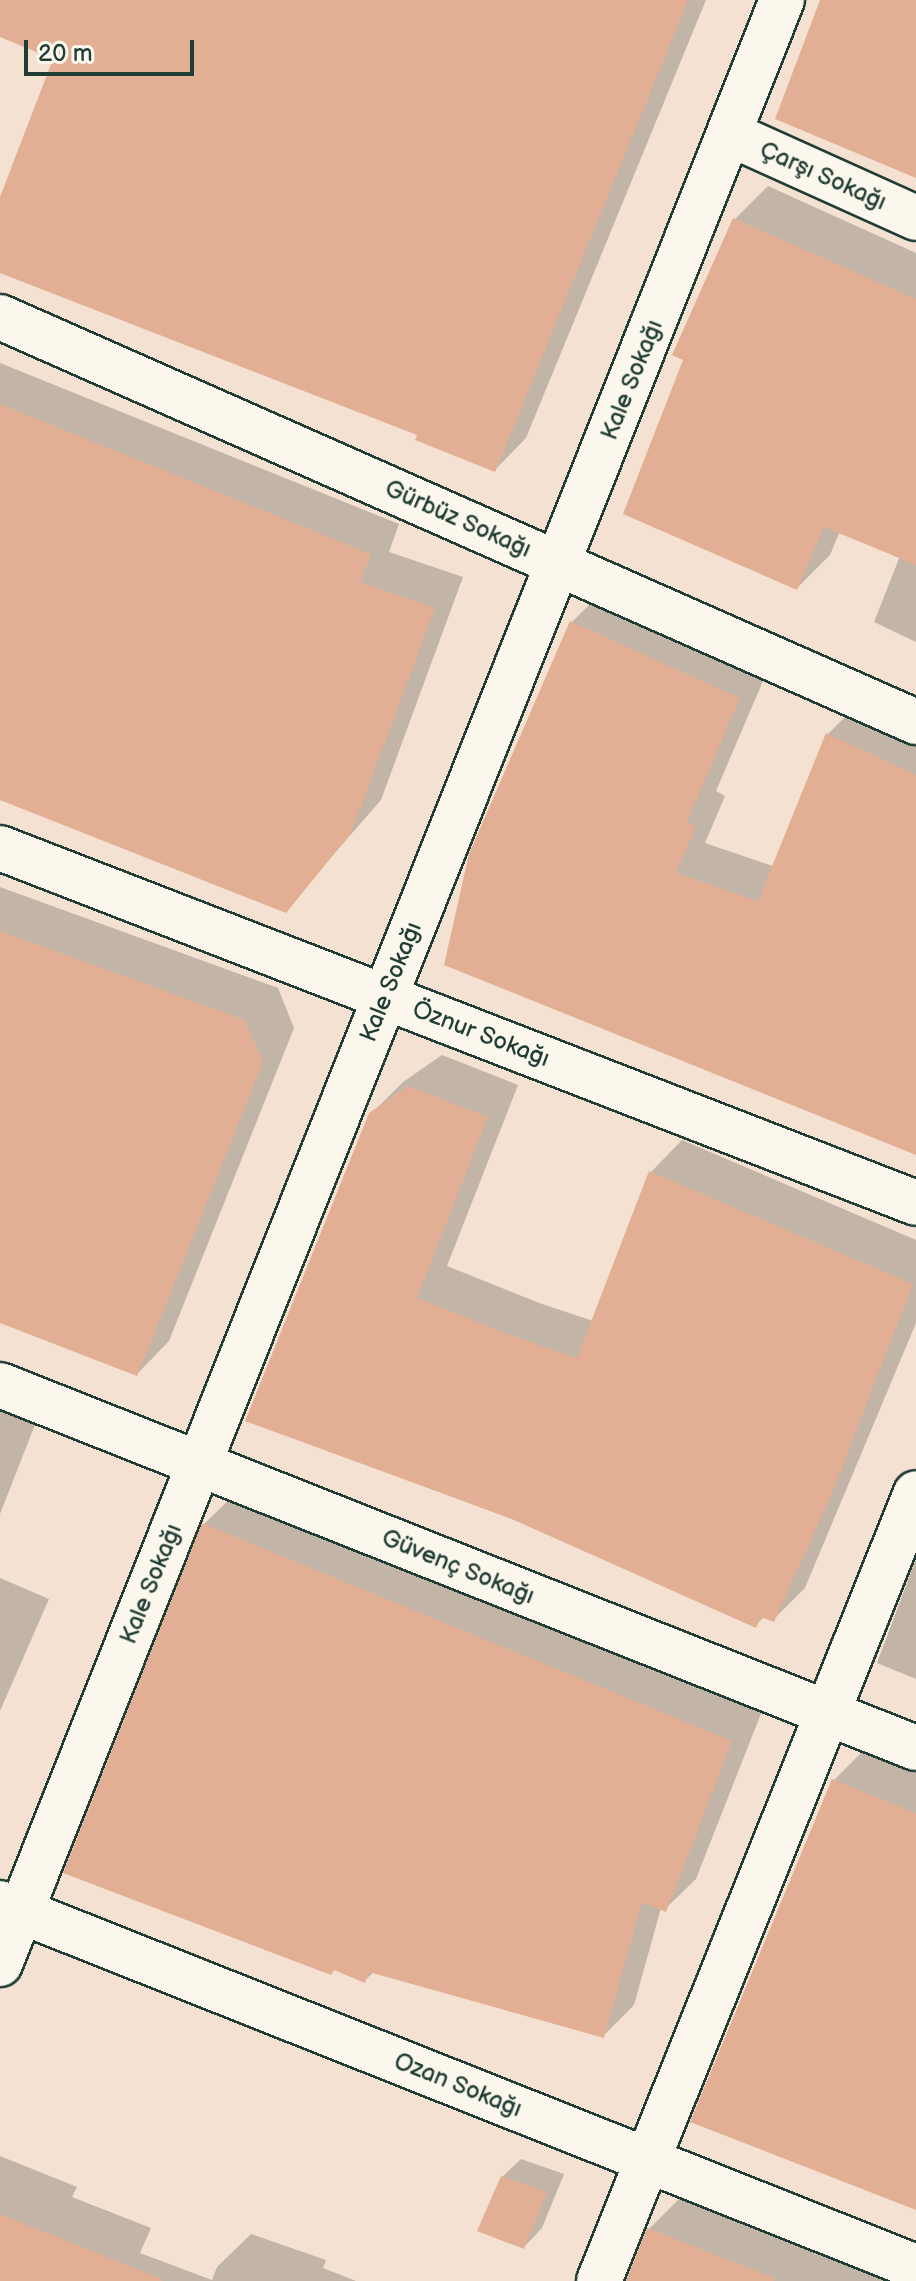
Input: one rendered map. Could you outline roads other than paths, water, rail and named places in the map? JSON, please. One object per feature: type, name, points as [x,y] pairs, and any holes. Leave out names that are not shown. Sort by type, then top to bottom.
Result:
[{"type":"street","name":"Kale Sokağı","points":[[0,1964],[10,1907],[199,1464],[782,0]]},
{"type":"street","name":"Çarşı Sokağı","points":[[730,134],[916,218]]},
{"type":"street","name":"Gürbüz Sokağı","points":[[0,317],[916,722]]},
{"type":"street","name":"Öznur Sokağı","points":[[0,848],[916,1203]]},
{"type":"street","name":"Güvenç Sokağı","points":[[0,1385],[916,1748]]},
{"type":"street","points":[[599,2281],[916,1493]]},
{"type":"street","name":"Ozan Sokağı","points":[[10,1907],[916,2267]]}]
